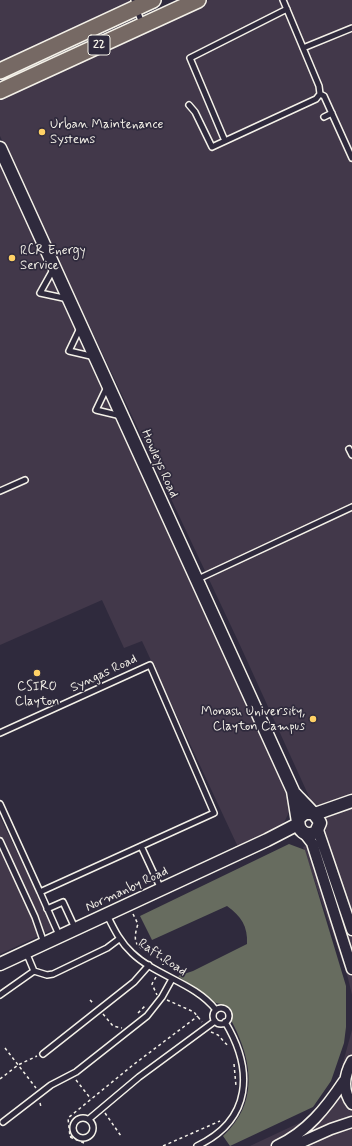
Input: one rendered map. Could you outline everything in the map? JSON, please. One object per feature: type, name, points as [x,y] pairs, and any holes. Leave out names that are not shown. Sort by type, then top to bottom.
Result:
[{"type":"main road","name":"22","points":[[0,71],[135,4],[153,0]]},
{"type":"main road","name":"22","points":[[0,91],[198,0]]},
{"type":"street","name":"Howleys Road","points":[[0,148],[293,791],[301,828]]},
{"type":"street","name":"Howleys Road","points":[[293,791],[314,813]]},
{"type":"street","points":[[347,803],[302,815],[301,828],[312,843],[352,970]]},
{"type":"street","points":[[301,828],[313,834],[347,803]]},
{"type":"street","points":[[314,813],[320,822],[318,829],[352,930]]},
{"type":"street","name":"Normanby Road","points":[[0,964],[267,840],[301,828]]},
{"type":"street","points":[[335,916],[346,912]]},
{"type":"street","points":[[277,1146],[309,1125],[332,1100],[344,1082],[352,1061]]},
{"type":"street","points":[[344,1082],[346,1093],[352,1104]]},
{"type":"street","points":[[293,1146],[331,1129],[352,1122]]},
{"type":"lane","points":[[189,105],[195,112],[212,147],[316,99],[320,94],[319,86],[283,0]]},
{"type":"lane","points":[[287,0],[287,8]]},
{"type":"lane","points":[[135,4],[143,25]]},
{"type":"lane","points":[[225,141],[190,58],[287,8]]},
{"type":"lane","points":[[303,48],[352,28]]},
{"type":"lane","points":[[320,94],[324,96],[352,158]]},
{"type":"lane","points":[[324,117],[332,113]]},
{"type":"lane","points":[[54,267],[40,293],[69,299]]},
{"type":"lane","points":[[81,326],[69,351],[96,358]]},
{"type":"lane","points":[[108,385],[96,410],[122,416]]},
{"type":"lane","points":[[350,449],[352,455]]},
{"type":"lane","points":[[0,491],[25,480]]},
{"type":"lane","points":[[197,580],[352,507]]},
{"type":"lane","name":"Syngas Road","points":[[0,733],[150,665],[214,813],[40,892]]},
{"type":"lane","points":[[0,804],[60,936]]},
{"type":"lane","points":[[0,841],[35,917],[44,944]]},
{"type":"lane","points":[[141,846],[161,889]]},
{"type":"lane","points":[[48,909],[63,902],[75,929]]},
{"type":"lane","name":"Raft Road","points":[[107,915],[119,939],[132,954],[205,1000],[216,1010],[223,1008],[227,1011],[228,1018],[225,1022],[236,1042],[242,1062],[244,1087],[241,1100],[233,1118],[215,1137],[197,1146]]},
{"type":"lane","points":[[34,971],[47,975],[53,974],[107,948],[119,939]]},
{"type":"lane","points":[[26,952],[34,971]]},
{"type":"lane","points":[[43,1054],[134,982],[148,965]]},
{"type":"lane","points":[[0,995],[34,971]]},
{"type":"lane","points":[[3,1122],[51,1085],[71,1074],[148,1016],[162,997],[172,979]]},
{"type":"lane","points":[[216,1010],[213,1014],[215,1021],[221,1024],[225,1022]]},
{"type":"lane","points":[[89,1119],[94,1128],[90,1135],[84,1138],[73,1135],[73,1127],[76,1121],[82,1118],[89,1119],[139,1078],[215,1021]]},
{"type":"path","points":[[143,879],[145,883]]},
{"type":"path","points":[[90,1000],[113,1026],[122,1028],[127,1024]]},
{"type":"path","points":[[136,1015],[146,1005]]},
{"type":"path","points":[[84,1144],[73,1135],[68,1118],[198,1016]]},
{"type":"path","points":[[5,1048],[37,1089],[41,1107]]},
{"type":"path","points":[[0,1079],[18,1065],[43,1054]]},
{"type":"path","points":[[71,1074],[91,1099]]},
{"type":"path","points":[[102,1108],[121,1136]]},
{"type":"shaded area","points":[[0,0],[136,0],[0,66]]},
{"type":"shaded area","points":[[209,0],[352,0],[352,995],[348,978],[303,847],[327,836],[239,643],[0,136],[0,97]]},
{"type":"shaded area","points":[[0,166],[292,806],[281,829],[238,847],[142,641],[124,648],[102,600],[0,645]]},
{"type":"shaded area","points":[[0,817],[54,929],[0,954]]},
{"type":"shaded area","points":[[352,1030],[352,1146],[250,1146],[314,1116],[338,1081]]},
{"type":"green space","points":[[289,844],[305,850],[346,986],[346,1027],[344,1043],[331,1081],[313,1107],[230,1146],[223,1136],[234,1124],[247,1097],[249,1083],[245,1053],[232,1022],[231,1009],[225,1005],[216,1003],[178,976],[193,971],[247,944],[245,927],[240,918],[227,906],[152,940],[140,916]]},
{"type":"place","name":"Urban Maintenance Systems","points":[[42,132]]},
{"type":"place","name":"RCR Energy Service","points":[[12,258]]},
{"type":"place","name":"CSIRO Clayton","points":[[37,673]]},
{"type":"place","name":"Monash University, Clayton Campus","points":[[313,719]]}]
